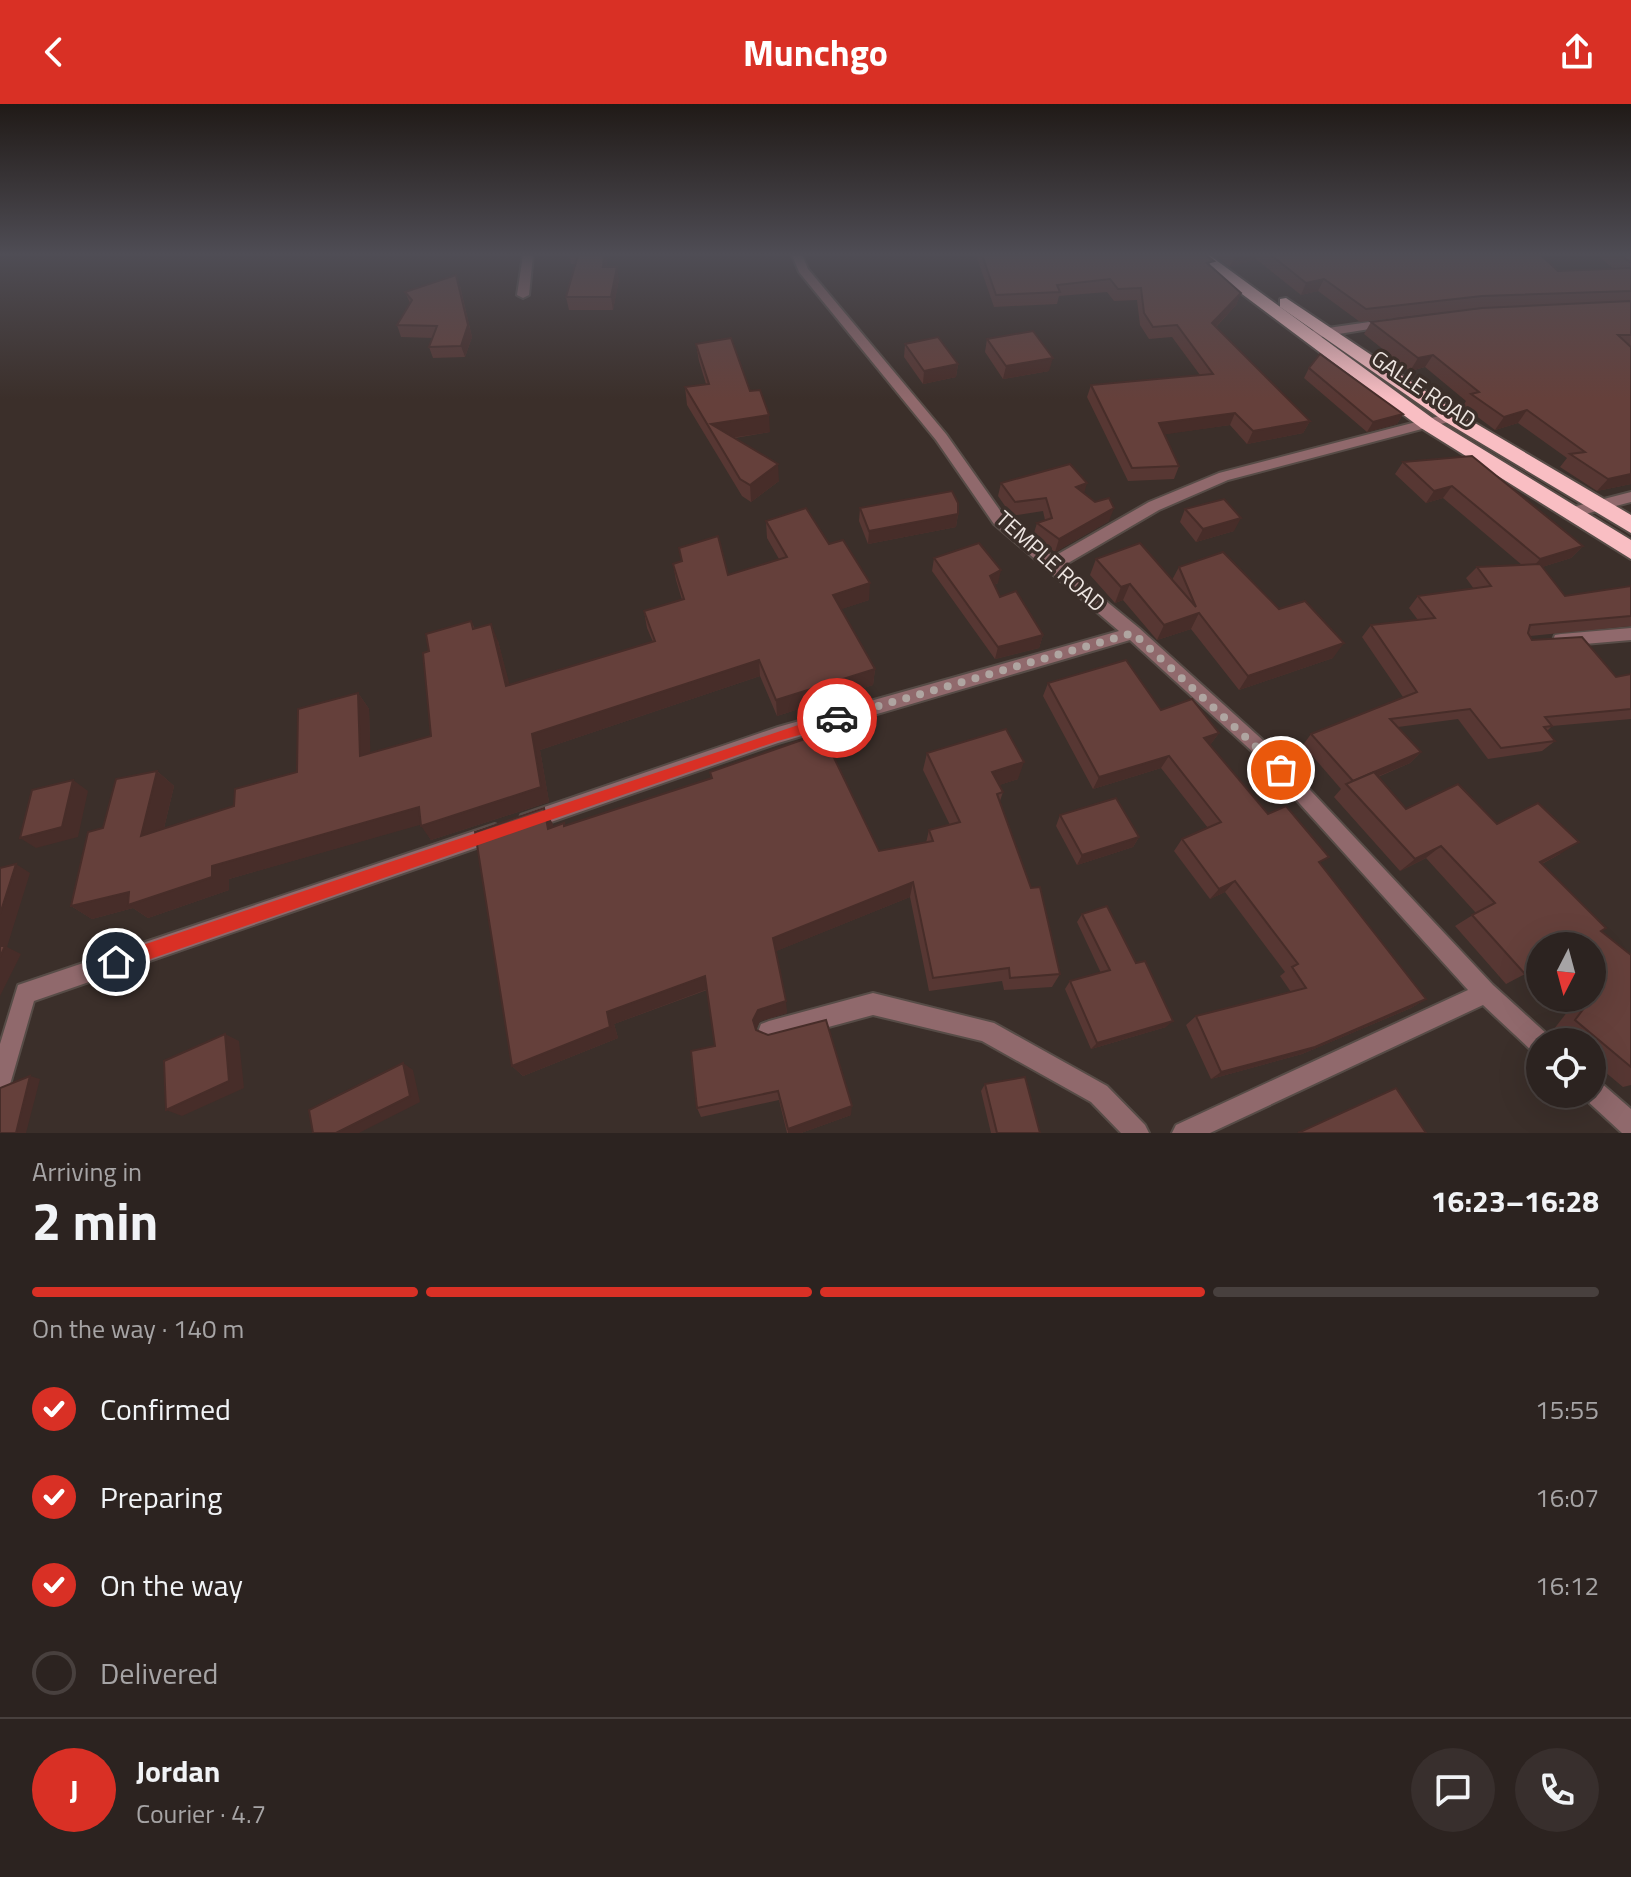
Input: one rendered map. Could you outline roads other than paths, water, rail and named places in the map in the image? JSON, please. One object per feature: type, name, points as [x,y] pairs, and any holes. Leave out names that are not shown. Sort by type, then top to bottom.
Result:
[{"type":"highway","name":"GALLE ROAD","points":[[1261,303],[1428,424],[1574,512],[1631,551]]},
{"type":"highway","name":"GALLE ROAD","points":[[1289,303],[1451,417],[1631,525]]},
{"type":"street","name":"TEMPLE ROAD","points":[[830,303],[941,437],[999,520],[1133,633],[1260,748],[1485,993],[1526,1030]]},
{"type":"street","points":[[1304,336],[1406,321]]},
{"type":"street","points":[[1051,566],[1154,506],[1224,476],[1451,417]]},
{"type":"street","points":[[1574,512],[1631,497]]},
{"type":"street","points":[[0,1081],[26,993],[778,735],[1133,633]]},
{"type":"street","points":[[1542,642],[1631,634]]},
{"type":"street","points":[[1184,1133],[1485,993]]},
{"type":"street","points":[[769,1032],[873,1004],[986,1031],[1099,1094],[1137,1133]]},
{"type":"street","points":[[1606,1103],[1631,1125]]}]
